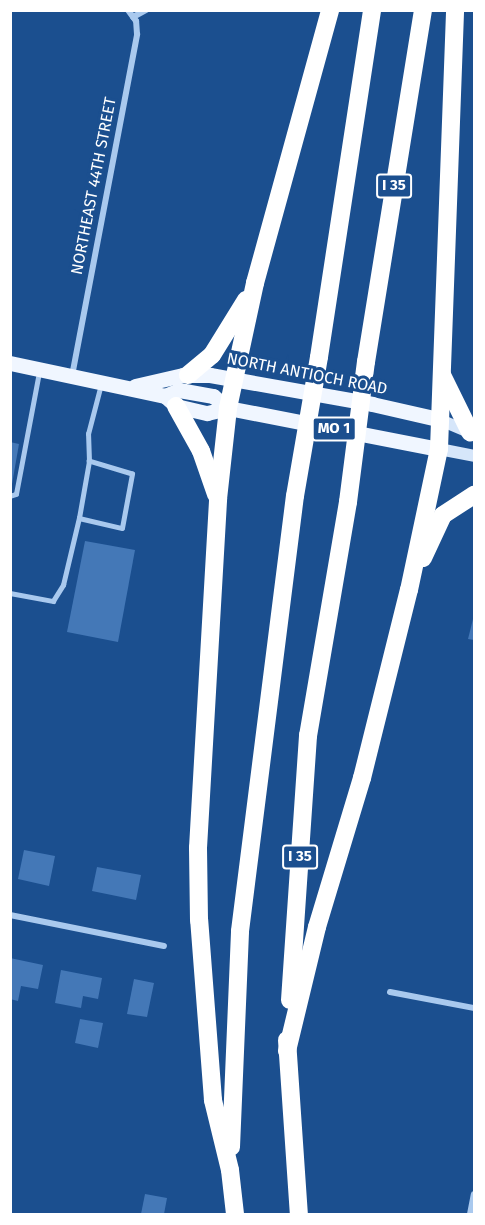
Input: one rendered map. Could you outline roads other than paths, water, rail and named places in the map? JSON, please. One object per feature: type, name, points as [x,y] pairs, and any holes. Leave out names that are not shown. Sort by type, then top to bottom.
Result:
[{"type":"highway","points":[[235,1215],[230,1170],[213,1100],[199,920],[198,848],[218,499],[228,408],[255,283],[330,10]]},
{"type":"highway","points":[[230,1170],[240,931],[295,496],[319,357],[372,10]]},
{"type":"highway","name":"I 35","points":[[299,1215],[287,1051],[308,735],[348,502],[366,362],[423,10]]},
{"type":"highway","points":[[287,1051],[316,927],[362,778],[409,590],[439,449],[438,419],[442,375],[455,10]]},
{"type":"highway","points":[[188,375],[212,355],[255,283]]},
{"type":"highway","points":[[442,375],[472,434]]},
{"type":"highway","points":[[171,401],[201,451],[218,499]]},
{"type":"highway","points":[[409,590],[442,515],[474,495]]},
{"type":"main road","name":"NORTH ANTIOCH ROAD","points":[[10,363],[129,387],[171,401],[179,390],[213,396],[228,408],[474,456]]},
{"type":"main road","name":"NORTH ANTIOCH ROAD","points":[[129,387],[188,375],[235,378],[438,419],[472,434]]},
{"type":"street","points":[[128,10],[133,17],[146,10]]},
{"type":"street","name":"NORTHEAST 44TH STREET","points":[[72,376],[137,34],[133,17]]},
{"type":"street","points":[[10,915],[164,946]]},
{"type":"street","points":[[390,992],[474,1008]]},
{"type":"street","points":[[470,1215],[474,1194]]},
{"type":"lane","points":[[10,496],[16,494],[39,369]]},
{"type":"lane","points":[[10,593],[53,601],[63,585],[79,518],[89,461],[88,435],[101,381]]},
{"type":"lane","points":[[79,518],[122,528],[132,474],[89,461]]}]
